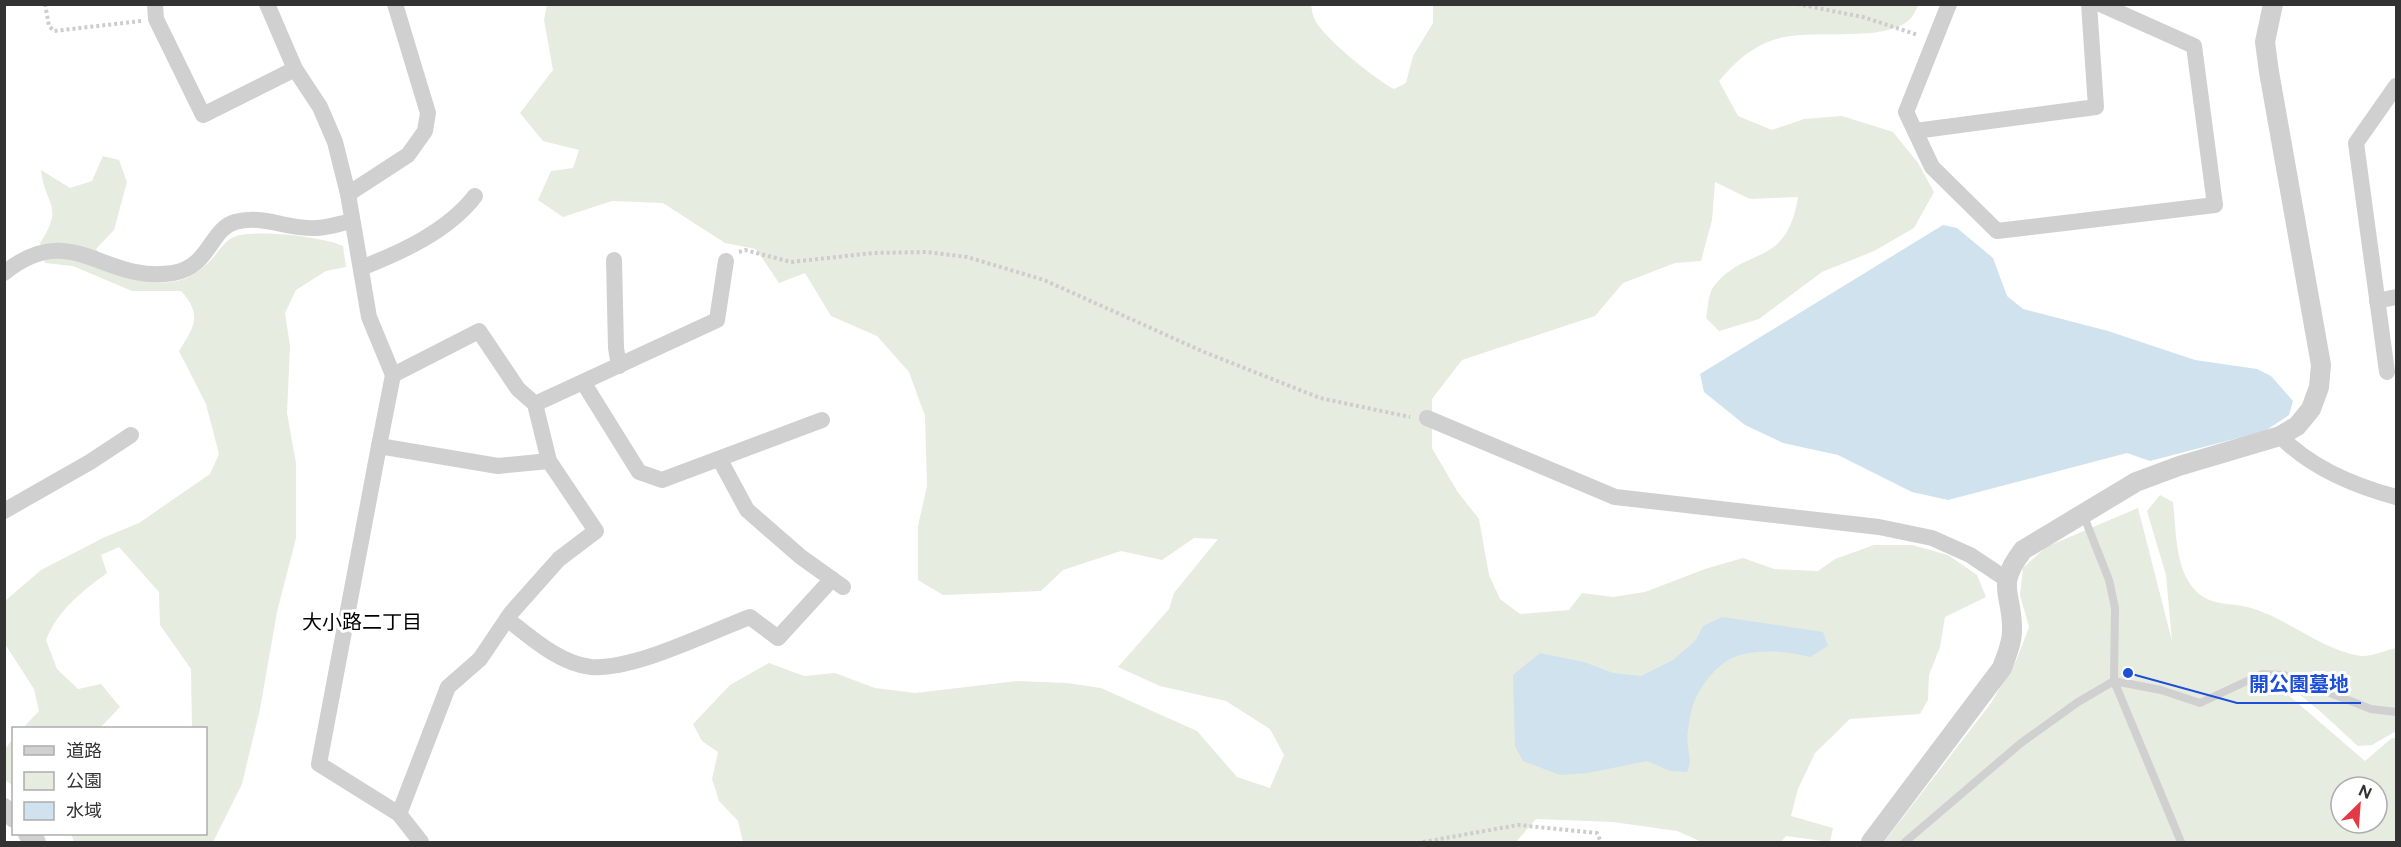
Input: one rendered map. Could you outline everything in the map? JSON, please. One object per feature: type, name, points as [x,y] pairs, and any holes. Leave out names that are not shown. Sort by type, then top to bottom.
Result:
[{"type":"street","points":[[267,4],[295,69],[320,107],[335,142],[348,194],[369,317],[393,375],[319,764],[399,814],[421,843]]},
{"type":"street","points":[[348,194],[408,155],[424,131],[428,113],[395,4]]},
{"type":"street","points":[[1949,4],[1906,112],[1932,167],[1997,231],[2215,205],[2194,46],[2100,4]]},
{"type":"street","points":[[1915,131],[2096,106],[2089,4]]},
{"type":"street","points":[[1871,843],[2001,668],[2011,644],[2012,629],[2006,579],[2010,567],[2023,550],[2136,482],[2178,466],[2280,436],[2296,426],[2311,409],[2319,387],[2321,365],[2265,42],[2273,4]]},
{"type":"street","points":[[156,12],[203,115],[295,69]]},
{"type":"street","points":[[2387,372],[2356,143],[2397,86]]},
{"type":"street","points":[[361,268],[386,259],[439,229],[462,213],[475,196]]},
{"type":"street","points":[[4,273],[23,258],[51,250],[69,250],[128,271],[146,274],[175,273],[196,264],[220,233],[232,223],[266,221],[316,228],[352,221]]},
{"type":"street","points":[[614,260],[616,348],[619,366]]},
{"type":"street","points":[[536,404],[717,320],[726,261]]},
{"type":"street","points":[[2377,301],[2397,297]]},
{"type":"street","points":[[393,375],[479,331],[518,389],[536,404],[549,462],[596,531],[559,559],[507,620],[480,659],[448,687],[399,814]]},
{"type":"street","points":[[583,382],[639,472],[662,480],[822,420]]},
{"type":"street","points":[[1426,418],[1615,497],[1879,527],[1932,538],[1970,555],[2006,579]]},
{"type":"street","points":[[4,511],[90,462],[131,435]]},
{"type":"street","points":[[2280,436],[2297,454],[2357,485],[2397,497]]},
{"type":"street","points":[[379,446],[498,466],[549,462]]},
{"type":"street","points":[[507,620],[548,652],[590,667],[626,664],[750,617],[778,638],[837,583],[801,557],[747,510],[720,460]]},
{"type":"lane","points":[[2083,514],[2109,580],[2115,608],[2114,681],[2181,843]]},
{"type":"lane","points":[[1905,843],[2021,743],[2078,702],[2114,681],[2161,690],[2200,703],[2262,674],[2284,675],[2371,709],[2397,712]]},
{"type":"path","points":[[45,4],[49,26],[54,31],[156,12]]},
{"type":"path","points":[[1797,4],[1863,17],[1933,40]]},
{"type":"path","points":[[726,261],[745,250],[791,262],[873,253],[927,252],[967,257],[1044,280],[1203,352],[1320,398],[1407,417],[1426,418]]},
{"type":"path","points":[[1423,843],[1518,825],[1597,833],[1601,843]]},
{"type":"green space","points":[[547,5],[1311,5],[1314,18],[1327,36],[1362,67],[1394,89],[1406,83],[1413,56],[1433,23],[1433,5],[1919,5],[1909,20],[1897,27],[1882,31],[1788,36],[1773,40],[1743,57],[1719,81],[1738,116],[1772,130],[1804,119],[1842,116],[1893,132],[1918,163],[1934,192],[1914,228],[1874,251],[1822,272],[1759,319],[1719,331],[1706,318],[1712,289],[1727,273],[1775,246],[1785,235],[1793,220],[1798,197],[1750,199],[1715,182],[1712,220],[1701,261],[1675,263],[1623,283],[1595,316],[1462,360],[1432,399],[1432,448],[1457,491],[1479,519],[1489,575],[1500,599],[1520,614],[1569,610],[1582,593],[1613,597],[1645,592],[1705,569],[1743,558],[1774,569],[1818,571],[1835,559],[1874,545],[1912,545],[1948,555],[1977,575],[1986,597],[1945,617],[1940,647],[1929,675],[1928,700],[1920,714],[1850,719],[1815,753],[1798,789],[1791,816],[1833,828],[1830,842],[1786,836],[1781,842],[1702,842],[1677,831],[1613,822],[1536,819],[1516,842],[743,842],[738,821],[719,801],[712,779],[718,752],[702,741],[693,724],[730,685],[769,663],[804,676],[835,673],[875,688],[915,693],[1017,681],[1067,683],[1101,688],[1197,731],[1237,777],[1270,788],[1284,755],[1270,729],[1226,701],[1160,686],[1118,667],[1169,609],[1174,593],[1218,539],[1194,538],[1162,560],[1121,551],[1063,570],[1041,591],[943,595],[918,580],[918,526],[927,486],[925,416],[909,372],[877,336],[831,316],[805,273],[779,283],[756,249],[725,243],[663,203],[612,201],[563,217],[538,200],[551,171],[573,168],[579,150],[543,141],[520,113],[553,70],[544,20]]},
{"type":"green space","points":[[103,156],[119,160],[127,182],[114,230],[96,249],[109,271],[136,278],[160,282],[184,279],[196,273],[224,244],[239,235],[286,235],[320,239],[343,246],[346,267],[326,271],[296,290],[285,313],[290,346],[287,413],[296,463],[296,538],[277,612],[260,709],[242,784],[213,842],[74,842],[71,835],[207,835],[207,727],[192,727],[191,669],[160,625],[159,592],[119,547],[101,555],[107,573],[79,595],[64,611],[46,640],[57,669],[78,689],[101,684],[120,707],[101,727],[24,727],[39,711],[34,689],[5,644],[5,601],[41,570],[105,537],[139,523],[210,474],[219,454],[206,404],[179,351],[194,321],[192,307],[181,291],[132,291],[73,266],[45,263],[40,243],[51,221],[52,213],[41,170],[70,188],[92,181]]},
{"type":"green space","points":[[2160,495],[2173,502],[2180,560],[2188,581],[2201,595],[2214,602],[2244,606],[2265,613],[2346,653],[2365,656],[2396,648],[2396,731],[2372,745],[2358,746],[2325,715],[2298,694],[2272,680],[2260,678],[2278,686],[2365,761],[2392,738],[2396,738],[2396,842],[1884,842],[1991,703],[2016,661],[2029,627],[2020,595],[2023,568],[2046,547],[2138,508],[2172,641],[2166,575],[2147,511]]},
{"type":"green space","points":[[12,740],[12,785],[4,779],[5,749]]},
{"type":"water","points":[[1943,225],[1957,228],[1993,258],[2007,296],[2023,309],[2108,331],[2195,360],[2257,369],[2271,376],[2293,401],[2289,415],[2265,431],[2150,461],[2127,453],[1948,500],[1912,492],[1838,455],[1783,443],[1745,425],[1704,392],[1700,374]]},
{"type":"water","points":[[1722,617],[1823,632],[1828,646],[1810,657],[1793,653],[1748,653],[1731,658],[1715,670],[1693,704],[1687,742],[1690,762],[1687,772],[1670,771],[1647,761],[1588,773],[1560,775],[1523,761],[1515,746],[1513,675],[1540,653],[1584,662],[1613,673],[1641,676],[1673,660],[1696,640],[1703,626]]},
{"type":"place","name":"開公園墓地","points":[[2128,673]]},
{"type":"district","name":"大小路二丁目","points":[[362,622]]}]
